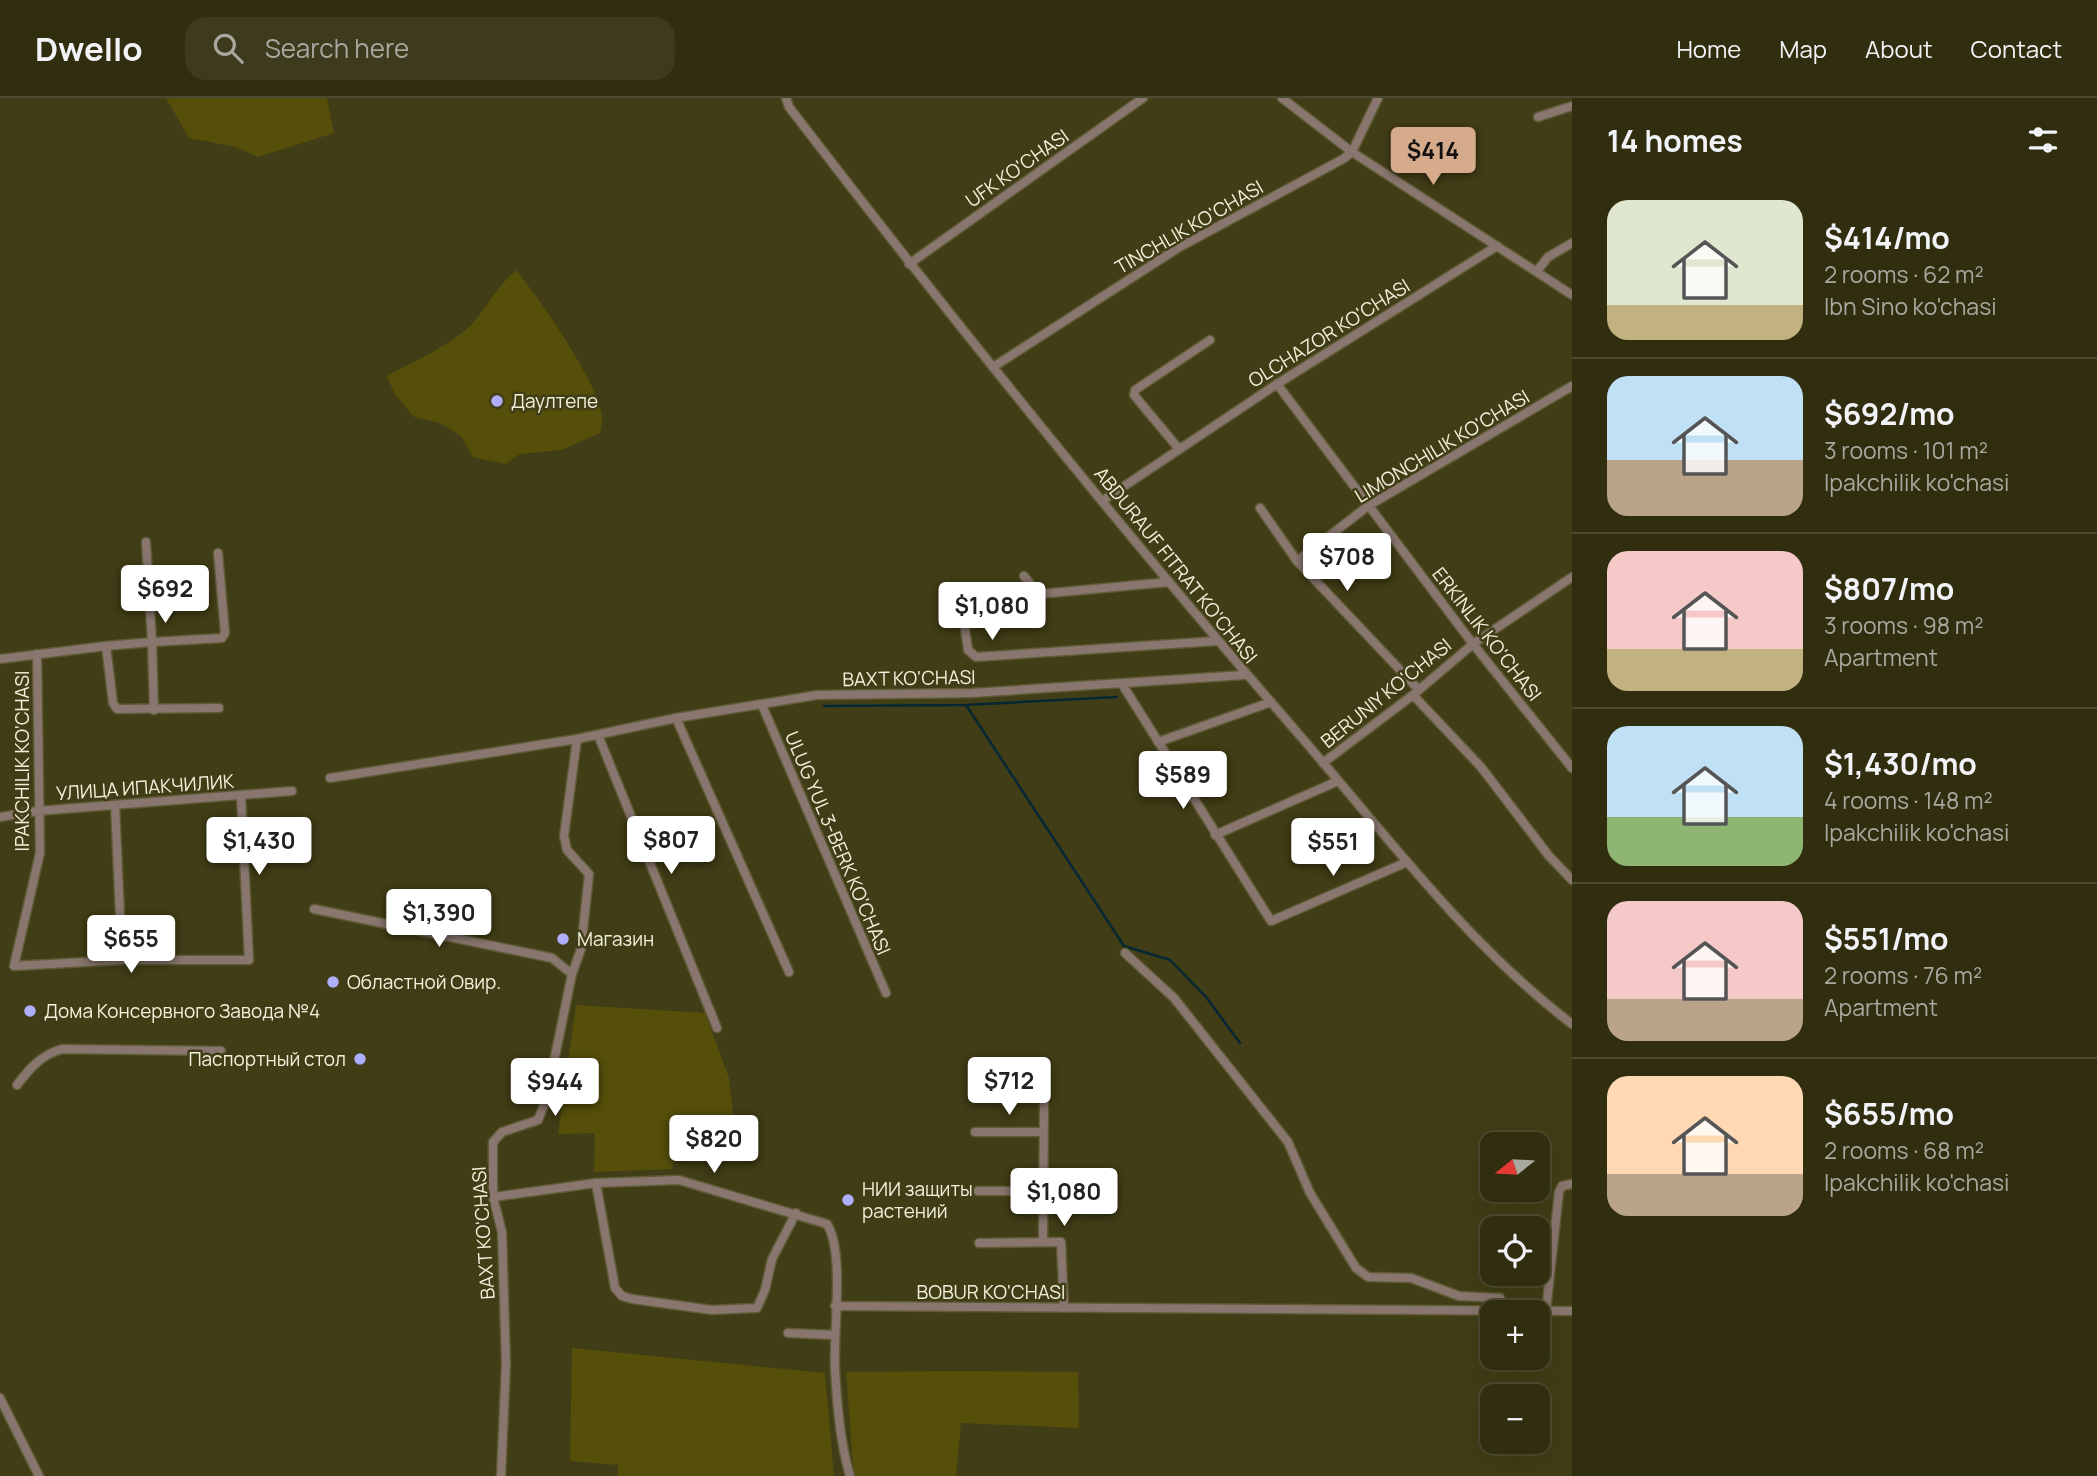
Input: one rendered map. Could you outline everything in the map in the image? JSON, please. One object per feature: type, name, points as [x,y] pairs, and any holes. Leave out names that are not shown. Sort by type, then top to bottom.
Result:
[{"type":"street","name":"ABDURAUF FITRAT KO'CHASI","points":[[786,98],[789,107],[909,264],[1245,675],[1408,862],[1531,992],[1572,1024]]},
{"type":"street","name":"UFK KO'CHASI","points":[[909,264],[1143,98]]},
{"type":"street","points":[[1282,98],[1352,152],[1572,295]]},
{"type":"street","points":[[1352,152],[1378,98]]},
{"type":"street","points":[[1538,117],[1572,106]]},
{"type":"street","name":"TINCHLIK KO'CHASI","points":[[993,367],[1178,248],[1352,152]]},
{"type":"street","points":[[1537,271],[1548,257],[1572,243]]},
{"type":"street","name":"OLCHAZOR KO'CHASI","points":[[1102,501],[1277,384],[1497,246]]},
{"type":"street","points":[[1179,449],[1133,395],[1135,390],[1210,340]]},
{"type":"street","name":"ERKINLIK KO'CHASI","points":[[1277,384],[1473,644],[1572,768]]},
{"type":"street","name":"LIMONCHILIK KO'CHASI","points":[[1297,561],[1368,506],[1572,386]]},
{"type":"street","points":[[1260,508],[1297,561],[1481,767],[1549,856],[1572,880]]},
{"type":"street","points":[[146,542],[154,710]]},
{"type":"street","name":"IPAKCHILIK KO'CHASI","points":[[0,659],[107,646],[222,638],[225,633],[218,553]]},
{"type":"street","points":[[1024,576],[1039,595]]},
{"type":"street","name":"BERUNIY KO'CHASI","points":[[1323,763],[1416,692],[1473,644],[1572,577]]},
{"type":"street","points":[[1169,582],[997,598],[967,617],[964,622],[968,650],[972,655],[1217,641]]},
{"type":"street","points":[[107,646],[113,703],[117,709],[219,708]]},
{"type":"street","name":"IPAKCHILIK KO'CHASI","points":[[37,654],[37,811],[40,853],[14,967],[122,960],[249,960],[241,796]]},
{"type":"street","name":"BAXT KO'CHASI","points":[[330,778],[577,739],[676,718],[817,695],[972,693],[1245,675]]},
{"type":"street","points":[[1122,684],[1270,921],[1408,862]]},
{"type":"street","points":[[1158,742],[1271,702]]},
{"type":"street","name":"ULUG YUL 3-BERK KO'CHASI","points":[[762,705],[886,993]]},
{"type":"street","points":[[676,718],[789,972]]},
{"type":"street","points":[[598,735],[717,1028]]},
{"type":"street","name":"BAXT KO'CHASI","points":[[501,1476],[506,1364],[502,1232],[493,1197],[493,1142],[502,1132],[538,1120],[546,1100],[572,974],[581,948],[589,874],[567,850],[564,836],[577,739]]},
{"type":"street","points":[[1215,835],[1338,780]]},
{"type":"street","name":"УЛИЦА ИПАКЧИЛИК","points":[[0,817],[37,811],[292,791]]},
{"type":"street","points":[[115,805],[122,960]]},
{"type":"street","points":[[314,909],[552,958],[572,974]]},
{"type":"street","points":[[1125,953],[1174,998],[1288,1142],[1310,1193],[1356,1268],[1368,1277],[1411,1278],[1459,1296],[1501,1300]]},
{"type":"street","points":[[17,1086],[34,1064],[62,1049],[221,1051]]},
{"type":"street","points":[[1043,1242],[1044,1102]]},
{"type":"street","points":[[975,1132],[1043,1132]]},
{"type":"street","points":[[493,1197],[596,1183],[679,1180],[827,1224],[833,1233],[835,1335],[841,1429],[850,1476]]},
{"type":"street","points":[[596,1183],[615,1289],[622,1296],[632,1299],[712,1310],[757,1308],[765,1290],[772,1259],[796,1213]]},
{"type":"street","points":[[1547,1300],[1559,1192],[1562,1186],[1572,1184]]},
{"type":"street","points":[[978,1191],[1043,1191]]},
{"type":"street","points":[[979,1243],[1061,1242],[1064,1308]]},
{"type":"street","name":"BOBUR KO'CHASI","points":[[835,1306],[1480,1311]]},
{"type":"street","name":"BOBUR KO'CHASI","points":[[1550,1311],[1572,1311]]},
{"type":"street","points":[[788,1333],[835,1335]]},
{"type":"street","points":[[0,1398],[39,1476]]},
{"type":"shaded area","points":[[166,98],[327,98],[334,133],[258,157],[236,147],[189,138]]},
{"type":"shaded area","points":[[516,270],[579,362],[598,401],[602,420],[600,433],[561,450],[520,454],[506,464],[473,457],[461,436],[440,423],[414,417],[394,393],[387,376],[462,333]]},
{"type":"shaded area","points":[[576,1005],[705,1013],[729,1078],[736,1139],[680,1128],[672,1169],[594,1172],[595,1133],[558,1134]]},
{"type":"shaded area","points":[[572,1348],[825,1373],[834,1476],[618,1476],[618,1465],[570,1461]]},
{"type":"shaded area","points":[[846,1372],[1078,1372],[1079,1428],[961,1423],[956,1476],[854,1476]]},
{"type":"waterway","points":[[824,706],[966,705],[1117,697]]},
{"type":"waterway","points":[[966,705],[1124,946],[1170,960],[1206,997],[1240,1043]]},
{"type":"place","name":"Даултепе","points":[[497,401]]},
{"type":"place","name":"Магазин","points":[[563,939]]},
{"type":"place","name":"Областной Овир.","points":[[333,982]]},
{"type":"place","name":"Дома Консервного Завода №4","points":[[30,1011]]},
{"type":"place","name":"Паспортный стол","points":[[360,1059]]},
{"type":"place","name":"НИИ защиты растений","points":[[848,1200]]}]
